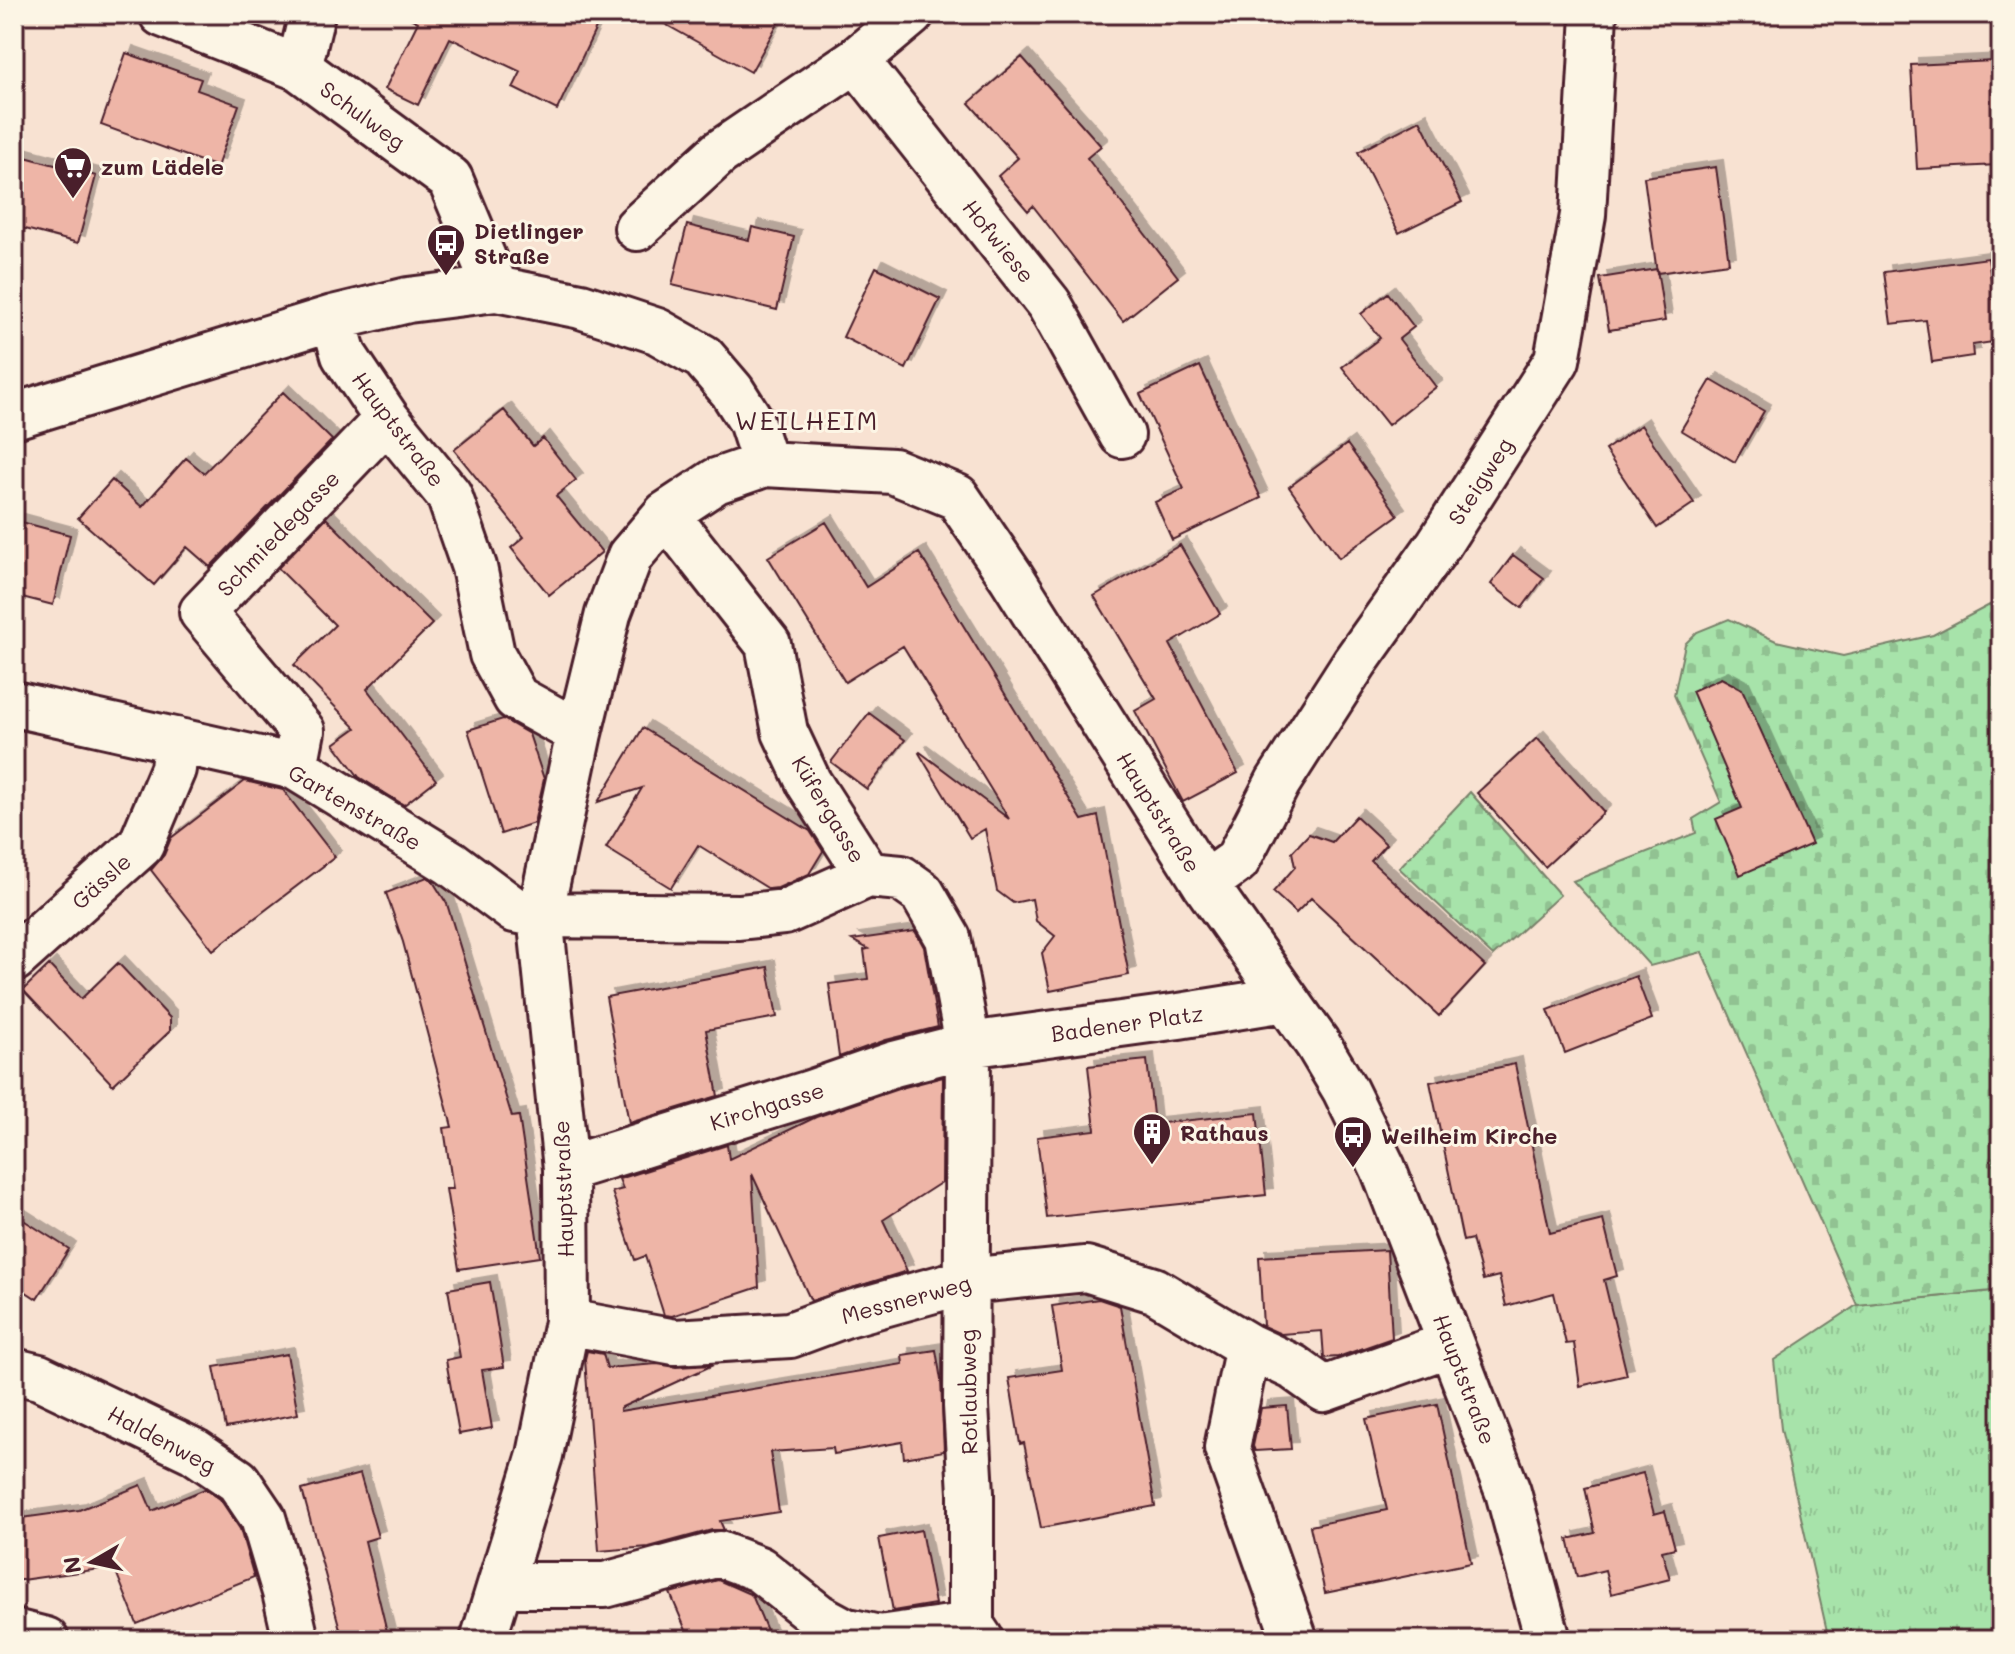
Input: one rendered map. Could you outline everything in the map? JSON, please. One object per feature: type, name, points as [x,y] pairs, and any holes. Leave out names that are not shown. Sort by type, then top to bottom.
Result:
[{"type":"street","name":"Schulweg","points":[[162,14],[299,68],[450,179],[496,289]]},
{"type":"street","points":[[299,68],[312,14]]},
{"type":"street","points":[[637,228],[719,153],[856,60],[911,14]]},
{"type":"street","name":"Steigweg","points":[[1205,884],[1237,861],[1278,782],[1355,662],[1439,544],[1557,360],[1583,215],[1594,14]]},
{"type":"street","name":"Hofwiese","points":[[856,60],[1049,304],[1122,435]]},
{"type":"street","points":[[14,416],[333,318],[408,300],[496,289],[581,306],[657,331],[703,357],[732,391],[751,421],[765,464]]},
{"type":"street","name":"Hauptstraße","points":[[333,318],[344,355],[387,419],[449,495],[474,567],[492,654],[516,698],[579,733]]},
{"type":"street","name":"Schmiedegasse","points":[[295,767],[302,731],[202,612],[387,419]]},
{"type":"street","name":"Hauptstraße","points":[[483,1640],[540,1455],[567,1322],[566,1169],[540,915],[579,733],[608,614],[630,556],[666,514],[716,481],[765,464],[893,471],[957,497],[1012,578],[1205,884],[1317,1043],[1345,1090],[1383,1168],[1508,1492],[1548,1640]]},
{"type":"street","name":"Küfergasse","points":[[666,514],[768,644],[785,732],[809,783],[868,875],[901,878],[922,893],[948,938],[968,1045]]},
{"type":"street","name":"Gartenstraße","points":[[14,704],[295,767],[451,863],[514,910],[540,915],[739,917],[785,912],[868,875]]},
{"type":"street","name":"Gässle","points":[[14,959],[141,845],[173,769],[176,740]]},
{"type":"street","name":"Badener Platz","points":[[968,1045],[1286,999]]},
{"type":"street","name":"Kirchgasse","points":[[566,1169],[894,1064],[968,1045]]},
{"type":"street","name":"Rotlaubweg","points":[[968,1045],[966,1406],[976,1633]]},
{"type":"street","name":"Messnerweg","points":[[567,1322],[675,1342],[790,1335],[844,1315],[966,1281],[1086,1269],[1154,1290],[1248,1346],[1293,1367],[1324,1389],[1450,1344]]},
{"type":"street","points":[[1248,1346],[1227,1448],[1295,1640]]},
{"type":"street","name":"Haldenweg","points":[[14,1371],[39,1377],[194,1451],[238,1481],[263,1518],[296,1640]]},
{"type":"street","points":[[501,1585],[605,1585],[719,1554],[759,1569],[818,1616],[844,1630],[879,1638],[976,1633]]},
{"type":"street","points":[[14,1632],[46,1640]]},
{"type":"green space","points":[[2001,599],[2001,1290],[1857,1305],[1702,952],[1650,966],[1573,881],[1696,833],[1693,819],[1721,802],[1674,695],[1685,644],[1697,632],[1729,619],[1776,641],[1843,656],[1933,635]]},
{"type":"green space","points":[[1470,792],[1560,895],[1493,956],[1399,868]]},
{"type":"green space","points":[[2001,1290],[2001,1640],[1829,1640],[1781,1429],[1774,1360],[1857,1305]]},
{"type":"building","points":[[402,14],[572,14],[597,26],[557,110],[513,88],[521,72],[450,38],[418,105],[385,89],[418,22]]},
{"type":"building","points":[[647,14],[783,14],[751,72]]},
{"type":"building","points":[[126,53],[201,79],[197,90],[239,105],[217,167],[101,125]]},
{"type":"building","points":[[1022,57],[1101,146],[1087,158],[1178,277],[1123,321],[1033,206],[1028,211],[998,176],[1018,158],[969,103]]},
{"type":"building","points":[[1994,61],[1998,165],[1917,169],[1911,65]]},
{"type":"building","points":[[1420,120],[1462,202],[1399,233],[1358,152]]},
{"type":"building","points":[[14,154],[96,176],[78,243],[14,226]]},
{"type":"building","points":[[1716,167],[1729,263],[1657,273],[1644,177]]},
{"type":"building","points":[[687,225],[749,240],[752,227],[794,237],[777,310],[672,285]]},
{"type":"building","points":[[1988,258],[2000,341],[1972,345],[1973,356],[1932,362],[1926,320],[1891,324],[1884,272]]},
{"type":"building","points":[[876,267],[940,299],[906,369],[843,337]]},
{"type":"building","points":[[1657,269],[1665,321],[1609,330],[1600,278]]},
{"type":"building","points":[[1388,293],[1414,327],[1399,339],[1436,387],[1388,425],[1342,367],[1380,338],[1361,314]]},
{"type":"building","points":[[1200,366],[1261,498],[1172,540],[1155,502],[1184,489],[1140,394]]},
{"type":"building","points":[[1711,380],[1764,411],[1735,462],[1681,430]]},
{"type":"building","points":[[283,392],[332,440],[210,567],[187,547],[154,585],[78,518],[112,480],[142,507],[186,458],[204,473]]},
{"type":"building","points":[[504,410],[533,446],[543,438],[576,480],[556,496],[602,552],[549,595],[511,548],[524,537],[454,450]]},
{"type":"building","points":[[1641,425],[1694,503],[1657,528],[1605,450]]},
{"type":"building","points":[[1347,444],[1398,515],[1339,558],[1289,487]]},
{"type":"building","points":[[326,518],[432,624],[367,689],[436,780],[404,805],[359,777],[334,744],[356,728],[294,665],[335,625],[278,568]]},
{"type":"building","points":[[14,520],[70,535],[53,605],[14,595]]},
{"type":"building","points":[[826,522],[866,587],[919,553],[1082,820],[1098,816],[1129,975],[1050,991],[1042,953],[1055,936],[1036,921],[1032,899],[1013,903],[997,891],[985,829],[970,838],[919,753],[1009,819],[903,646],[845,682],[768,557]]},
{"type":"building","points":[[1180,545],[1220,614],[1170,644],[1238,773],[1183,802],[1135,711],[1156,699],[1094,596]]},
{"type":"building","points":[[1513,555],[1544,578],[1522,608],[1491,584]]},
{"type":"building","points":[[1721,678],[1742,689],[1812,844],[1740,875],[1716,819],[1742,808],[1692,691]]},
{"type":"building","points":[[869,713],[905,740],[867,789],[831,762]]},
{"type":"building","points":[[503,719],[529,734],[544,779],[534,823],[501,834],[468,730]]},
{"type":"building","points":[[643,728],[810,831],[823,851],[809,874],[769,889],[698,845],[671,888],[606,848],[642,788],[598,802]]},
{"type":"building","points":[[1537,738],[1604,812],[1545,867],[1477,793]]},
{"type":"building","points":[[245,781],[283,790],[335,857],[213,950],[151,870],[164,855],[171,838]]},
{"type":"building","points":[[1356,816],[1386,844],[1371,861],[1485,966],[1439,1016],[1311,898],[1296,913],[1273,892],[1295,867],[1292,852],[1309,834],[1332,842]]},
{"type":"building","points":[[427,877],[447,904],[512,1117],[519,1116],[540,1257],[459,1269],[446,1189],[453,1189],[444,1128],[452,1127],[403,942],[386,893]]},
{"type":"building","points":[[915,931],[924,947],[938,1027],[886,1040],[839,1057],[829,984],[868,979],[864,950],[868,949],[852,940]]},
{"type":"building","points":[[118,963],[170,1018],[170,1031],[113,1085],[23,990],[49,965],[81,999]]},
{"type":"building","points":[[768,967],[777,1017],[706,1030],[718,1096],[629,1123],[606,997]]},
{"type":"building","points":[[1636,976],[1652,1019],[1565,1053],[1548,1010]]},
{"type":"building","name":"Rathaus","points":[[1147,1060],[1154,1124],[1257,1113],[1266,1195],[1047,1218],[1037,1137],[1095,1130],[1088,1066]]},
{"type":"building","points":[[1515,1064],[1550,1233],[1603,1220],[1617,1276],[1604,1280],[1627,1375],[1580,1386],[1574,1343],[1566,1344],[1554,1293],[1506,1306],[1499,1276],[1483,1280],[1472,1239],[1463,1241],[1430,1082]]},
{"type":"building","points":[[943,1077],[942,1182],[883,1220],[907,1271],[811,1301],[752,1174],[759,1287],[672,1316],[664,1315],[645,1256],[635,1260],[612,1192],[623,1189],[619,1179],[727,1145],[729,1159],[816,1117]]},
{"type":"building","points":[[14,1214],[69,1249],[37,1299],[14,1284]]},
{"type":"building","points":[[1387,1250],[1392,1338],[1338,1357],[1324,1358],[1322,1331],[1281,1334],[1263,1326],[1259,1257]]},
{"type":"building","points":[[490,1282],[504,1367],[482,1370],[492,1428],[459,1434],[446,1360],[460,1357],[448,1289]]},
{"type":"building","points":[[1099,1299],[1120,1306],[1155,1506],[1041,1528],[1024,1443],[1020,1444],[1009,1378],[1062,1370],[1052,1306]]},
{"type":"building","points":[[936,1350],[941,1380],[944,1451],[904,1458],[902,1442],[834,1454],[833,1448],[770,1452],[779,1512],[720,1521],[724,1530],[712,1530],[649,1547],[599,1551],[585,1359],[587,1351],[603,1354],[607,1368],[657,1364],[676,1367],[713,1365],[620,1408],[620,1411],[903,1364],[902,1355]]},
{"type":"building","points":[[287,1354],[298,1414],[226,1428],[214,1367]]},
{"type":"building","points":[[1437,1404],[1471,1563],[1325,1593],[1310,1526],[1387,1510],[1366,1419]]},
{"type":"building","points":[[1287,1406],[1291,1449],[1255,1451],[1253,1446],[1261,1408]]},
{"type":"building","points":[[1643,1473],[1654,1514],[1665,1511],[1675,1548],[1662,1551],[1670,1579],[1611,1594],[1605,1570],[1577,1577],[1568,1539],[1595,1533],[1585,1488]]},
{"type":"building","points":[[360,1474],[378,1537],[365,1541],[389,1640],[343,1640],[302,1490]]},
{"type":"building","points":[[141,1485],[152,1511],[205,1489],[220,1499],[240,1529],[254,1577],[137,1624],[114,1567],[14,1581],[14,1519],[79,1510]]},
{"type":"building","points":[[921,1530],[935,1604],[893,1611],[879,1538]]},
{"type":"building","points":[[718,1580],[752,1595],[771,1640],[690,1640],[670,1593]]},
{"type":"place","name":"zum Lädele","points":[[73,200]]},
{"type":"place","name":"Dietlinger Straße","points":[[446,277]]},
{"type":"place","name":"Rathaus","points":[[1152,1166]]},
{"type":"place","name":"Weilheim Kirche","points":[[1353,1169]]},
{"type":"district","name":"WEILHEIM","points":[[807,420]]}]
